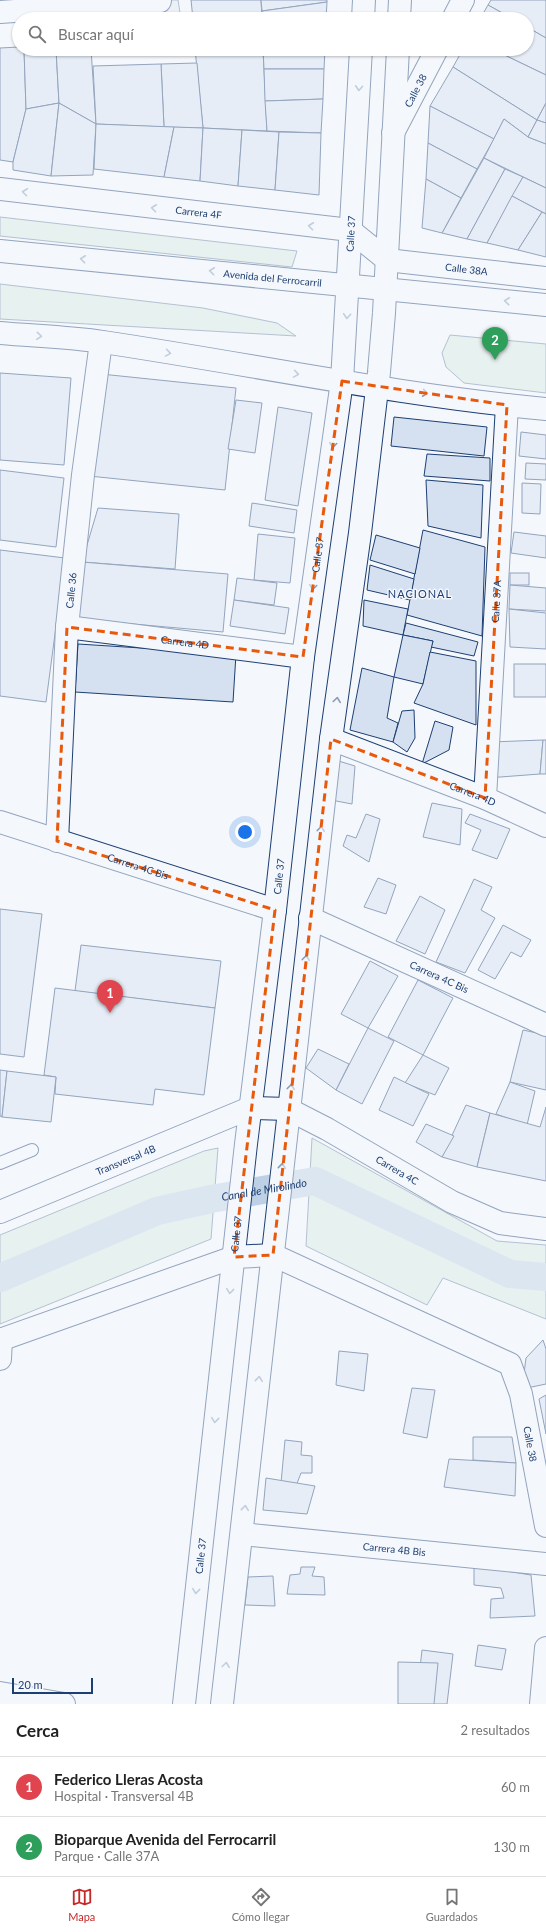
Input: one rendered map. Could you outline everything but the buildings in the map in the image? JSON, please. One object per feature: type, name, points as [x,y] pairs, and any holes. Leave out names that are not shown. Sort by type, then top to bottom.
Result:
[{"type":"street","points":[[363,12],[364,0]]},
{"type":"street","points":[[399,12],[400,0]]},
{"type":"street","points":[[457,12],[463,0]]},
{"type":"street","points":[[0,12],[160,1]]},
{"type":"street","name":"Calle 37","points":[[184,1704],[250,1108],[275,910],[303,657],[342,381],[361,56]]},
{"type":"street","points":[[222,1704],[331,739],[360,533],[378,386],[386,288],[398,56]]},
{"type":"street","name":"Calle 38","points":[[393,132],[433,56]]},
{"type":"street","name":"Carrera 4F","points":[[0,189],[350,230]]},
{"type":"street","points":[[350,230],[387,260]]},
{"type":"street","points":[[350,230],[386,288]]},
{"type":"street","name":"Avenida del Ferrocarril","points":[[0,251],[546,305]]},
{"type":"street","name":"Calle 38A","points":[[387,260],[546,278]]},
{"type":"street","points":[[0,333],[101,342],[342,381],[507,405],[546,409]]},
{"type":"street","name":"Calle 36","points":[[57,841],[67,628],[83,475],[101,342]]},
{"type":"street","name":"Calle 37A","points":[[485,798],[507,405]]},
{"type":"street","name":"Carrera 4D","points":[[67,628],[303,657]]},
{"type":"street","name":"Carrera 4D","points":[[331,739],[485,798],[546,826]]},
{"type":"street","name":"Carrera 4C Bis","points":[[0,822],[275,910]]},
{"type":"street","name":"Carrera 4C Bis","points":[[310,918],[546,1025]]},
{"type":"street","name":"Carrera 4C","points":[[250,1108],[288,1109],[327,1129],[452,1202],[500,1223],[546,1229]]},
{"type":"street","name":"Transversal 4B","points":[[0,1212],[250,1108]]},
{"type":"street","points":[[0,1346],[235,1248],[273,1255]]},
{"type":"street","name":"Calle 38","points":[[273,1255],[510,1364],[521,1394],[546,1526]]},
{"type":"street","name":"Carrera 4B Bis","points":[[242,1534],[546,1564]]},
{"type":"street","points":[[541,1704],[546,1648]]},
{"type":"street","points":[[0,1694],[64,1704]]},
{"type":"lane","points":[[0,1163],[32,1150]]},
{"type":"highlighted area","points":[[342,381],[507,405],[485,798],[331,739],[273,1255],[234,1257],[275,910],[57,841],[67,627],[303,657]]},
{"type":"shaded area","points":[[112,0],[178,0],[180,12],[113,12]]},
{"type":"shaded area","points":[[0,217],[297,251],[292,267],[0,236]]},
{"type":"shaded area","points":[[0,284],[203,308],[277,323],[296,336],[0,319]]},
{"type":"shaded area","points":[[450,335],[546,344],[546,393],[464,383],[446,367],[442,353]]},
{"type":"shaded area","points":[[312,1138],[497,1241],[546,1245],[546,1319],[443,1278],[427,1305],[306,1246]]},
{"type":"shaded area","points":[[218,1148],[211,1239],[0,1324],[0,1235],[204,1151]]},
{"type":"waterway","name":"Canal de Mirolindo","points":[[0,1278],[157,1211],[211,1199],[315,1181],[510,1274],[546,1277]]},
{"type":"place","name":"Bioparque Avenida del Ferrocarril","points":[[495,360]]},
{"type":"place","name":"Federico Lleras Acosta","points":[[110,1013]]},
{"type":"district","name":"NACIONAL","points":[[420,594]]}]
